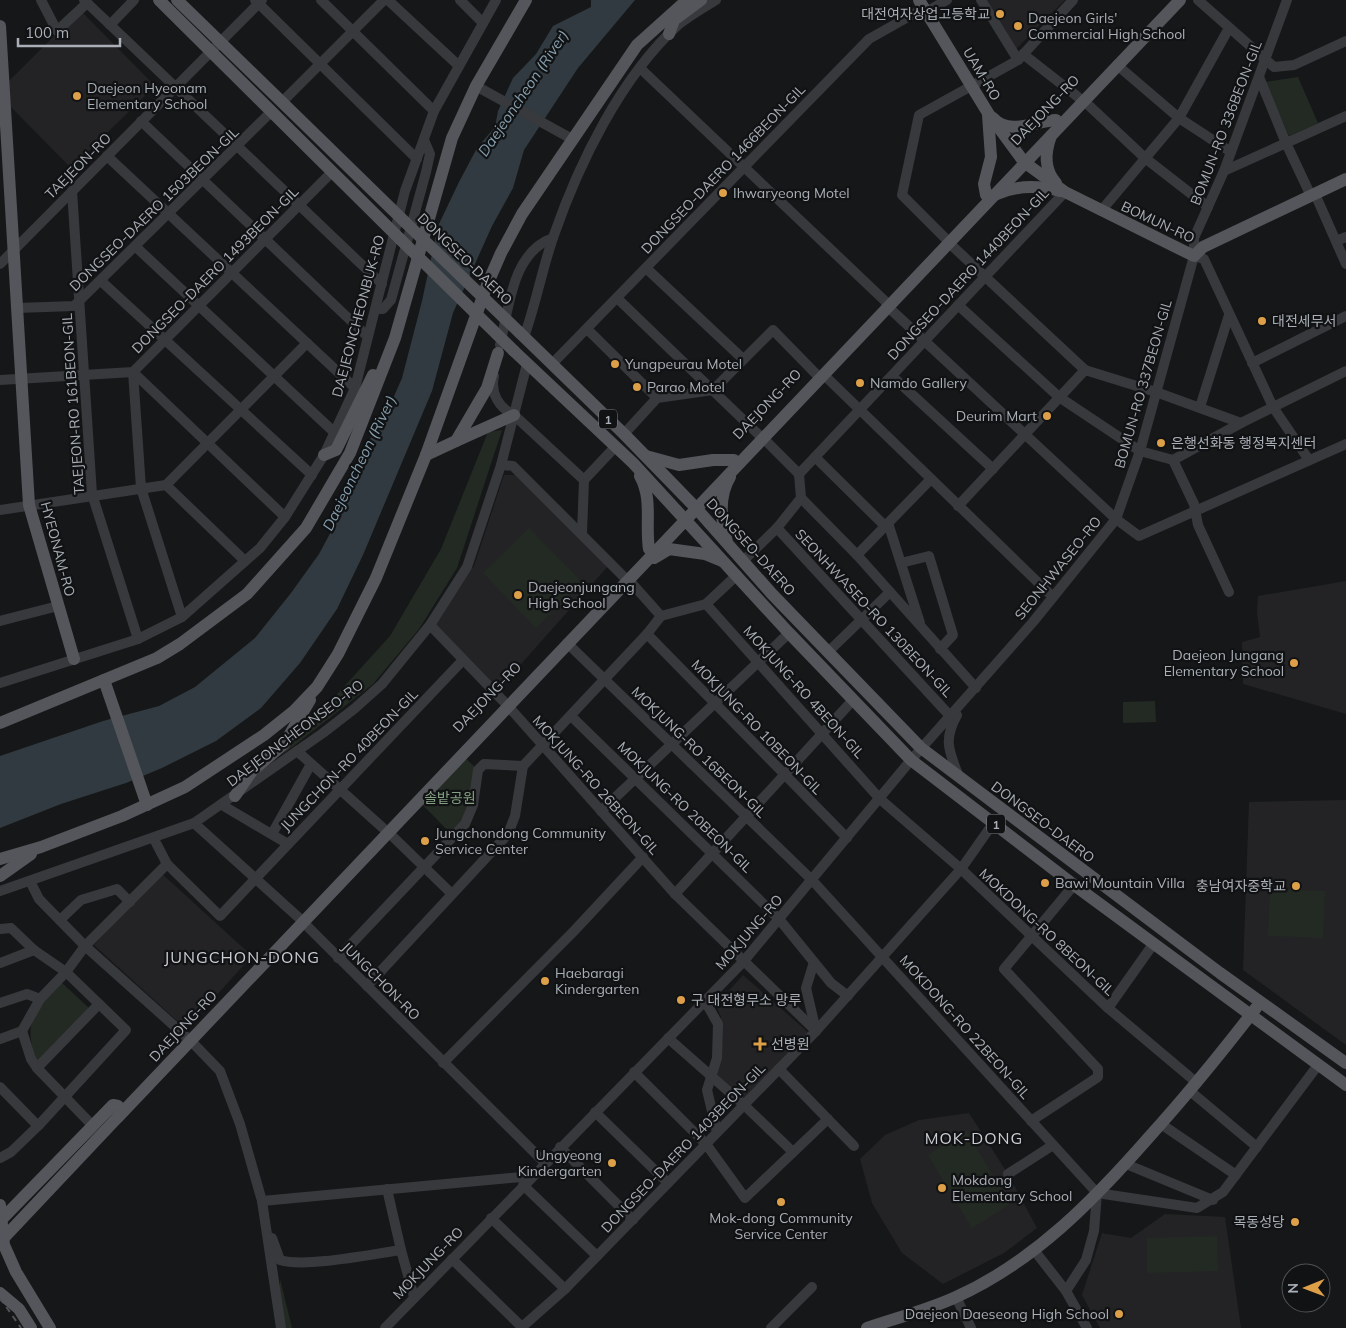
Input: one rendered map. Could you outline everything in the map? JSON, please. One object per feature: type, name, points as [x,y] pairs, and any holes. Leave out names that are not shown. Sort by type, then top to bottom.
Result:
[{"type":"main road","name":"DONGSEO-DAERO","points":[[177,0],[646,456],[828,652],[922,748],[1260,1002],[1346,1064]]},
{"type":"main road","points":[[234,796],[252,771],[284,744],[338,654],[361,610],[426,455],[487,285],[501,253],[522,214],[637,46],[687,0]]},
{"type":"main road","points":[[669,34],[674,20],[701,0]]},
{"type":"main road","name":"DAEJONG-RO","points":[[506,703],[567,643],[649,549],[738,460],[1055,126],[1171,0]]},
{"type":"main road","name":"DAEJONG-RO","points":[[1080,99],[1117,65],[1180,0]]},
{"type":"main road","name":"DONGSEO-DAERO","points":[[158,1],[527,364],[633,463],[684,516],[789,633],[911,760],[1074,885],[1346,1085]]},
{"type":"main road","points":[[0,723],[157,658],[212,622],[247,594],[306,528],[350,453],[381,378],[406,301],[443,163],[463,111],[481,89],[524,2]]},
{"type":"main road","name":"UAM-RO","points":[[923,6],[988,113],[1022,160]]},
{"type":"main road","name":"HYEONAM-RO","points":[[0,26],[5,180],[13,252],[29,505],[74,659]]},
{"type":"main road","points":[[988,113],[996,121],[1010,126],[1055,126],[1046,152],[1047,166],[1053,179],[1065,192]]},
{"type":"main road","points":[[988,113],[991,158],[984,184],[989,195],[1030,186],[1065,192]]},
{"type":"main road","name":"BOMUN-RO","points":[[1022,160],[1065,192],[1194,256],[1203,247],[1346,179]]},
{"type":"main road","points":[[324,455],[336,450],[361,403],[406,301]]},
{"type":"main road","points":[[456,441],[487,388],[498,353]]},
{"type":"main road","points":[[426,455],[514,415]]},
{"type":"main road","points":[[646,456],[679,465],[713,460],[738,460],[724,488],[723,528],[728,545]]},
{"type":"main road","points":[[633,463],[647,489],[649,549]]},
{"type":"main road","name":"DAEJONG-RO","points":[[1,1225],[118,1111],[625,578],[643,564],[684,516]]},
{"type":"main road","points":[[643,564],[669,549],[705,554],[727,563]]},
{"type":"main road","points":[[104,680],[147,805]]},
{"type":"main road","points":[[0,859],[41,847],[147,805],[185,787],[226,762],[279,723],[317,687]]},
{"type":"main road","points":[[0,876],[41,847]]},
{"type":"main road","points":[[867,1328],[956,1297],[1004,1271],[1050,1239],[1126,1164],[1194,1087],[1260,1002]]},
{"type":"main road","points":[[1,1225],[113,1105],[118,1111]]},
{"type":"main road","name":"DAEJONG-RO","points":[[2,1243],[118,1111]]},
{"type":"main road","points":[[0,1205],[2,1243],[16,1272],[50,1328]]},
{"type":"main road","points":[[0,1294],[9,1299],[19,1309],[31,1328]]},
{"type":"street","points":[[41,0],[57,31],[85,1],[382,284]]},
{"type":"street","points":[[110,25],[134,0]]},
{"type":"street","points":[[321,0],[434,111]]},
{"type":"street","points":[[282,102],[386,0],[459,66]]},
{"type":"street","points":[[460,0],[483,23]]},
{"type":"street","name":"DAEJEONCHEONBUK-RO","points":[[0,683],[138,639],[182,617],[260,548],[285,517],[324,455],[355,388],[367,336],[402,219],[416,159],[434,111],[496,0]]},
{"type":"street","points":[[521,335],[536,302],[553,238],[579,173],[622,93],[669,34],[680,24],[716,0]]},
{"type":"street","name":"DONGSEO-DAERO 1466BEON-GIL","points":[[552,364],[869,39],[923,6],[947,0]]},
{"type":"street","points":[[981,0],[1020,57],[1080,99],[1146,158],[1208,207]]},
{"type":"street","points":[[1074,0],[1020,57],[919,115],[902,195],[946,240],[1085,370],[1156,392],[1241,423]]},
{"type":"street","points":[[1198,0],[1274,67],[1284,68],[1346,41]]},
{"type":"street","name":"BOMUN-RO 336BEON-GIL","points":[[1194,256],[1194,238],[1224,171],[1287,0]]},
{"type":"street","points":[[259,1],[416,159]]},
{"type":"street","name":"TAEJEON-RO","points":[[0,264],[259,1]]},
{"type":"street","points":[[1101,211],[1179,118],[1229,28]]},
{"type":"street","points":[[1117,65],[1179,118],[1231,152]]},
{"type":"street","points":[[641,69],[924,341],[1116,519]]},
{"type":"street","points":[[1259,77],[1286,143],[1346,264]]},
{"type":"street","points":[[481,89],[572,139]]},
{"type":"street","name":"DONGSEO-DAERO 1503BEON-GIL","points":[[17,308],[65,308],[74,306],[238,147],[271,112]]},
{"type":"street","points":[[1224,171],[1346,116]]},
{"type":"street","points":[[142,121],[367,336]]},
{"type":"street","points":[[376,309],[383,309],[390,300],[418,209],[430,154],[424,140]]},
{"type":"street","points":[[107,156],[355,388]]},
{"type":"street","name":"DONGSEO-DAERO 1493BEON-GIL","points":[[0,380],[133,372],[332,172]]},
{"type":"street","name":"TAEJEON-RO 161BEON-GIL","points":[[72,191],[92,494],[138,639]]},
{"type":"street","name":"DONGSEO-DAERO 1440BEON-GIL","points":[[799,474],[1065,192]]},
{"type":"street","points":[[1336,241],[1346,237]]},
{"type":"street","points":[[553,238],[541,242],[527,256],[519,271],[492,382],[495,397],[504,410],[514,415],[584,480]]},
{"type":"street","points":[[136,247],[335,433]]},
{"type":"street","points":[[1194,256],[1204,259],[1273,407],[1309,460]]},
{"type":"street","name":"BOMUN-RO 337BEON-GIL","points":[[1116,519],[1140,451],[1194,256]]},
{"type":"street","points":[[646,268],[743,359]]},
{"type":"street","points":[[101,281],[312,475]]},
{"type":"street","points":[[617,298],[799,474],[801,498],[858,555],[976,688]]},
{"type":"street","points":[[958,305],[1059,397],[1140,451],[1173,460],[1241,423],[1346,371]]},
{"type":"street","points":[[1200,407],[1229,315]]},
{"type":"street","points":[[1252,362],[1346,316]]},
{"type":"street","points":[[587,329],[657,398]]},
{"type":"street","points":[[624,434],[657,398],[713,390],[773,330],[860,410],[1053,598]]},
{"type":"street","points":[[0,510],[92,494],[166,485],[307,343]]},
{"type":"street","name":"DAEJEONCHEONSEO-RO","points":[[0,890],[154,839],[194,823],[222,805],[354,709],[382,684],[430,625],[467,568],[501,465],[527,364]]},
{"type":"street","points":[[958,506],[1085,370]]},
{"type":"street","points":[[133,372],[285,517]]},
{"type":"street","points":[[133,372],[141,488],[182,617]]},
{"type":"street","name":"DONGSEO-DAERO 1440BEON-GIL","points":[[892,376],[993,469]]},
{"type":"street","name":"SEONHWASEO-RO","points":[[911,760],[951,717],[1053,598],[1116,519],[1138,536],[1346,444]]},
{"type":"street","points":[[582,533],[584,480],[615,447]]},
{"type":"street","points":[[815,456],[887,525],[921,627]]},
{"type":"street","points":[[1173,460],[1195,511],[1198,525],[1229,592]]},
{"type":"street","points":[[501,465],[513,466],[582,533],[661,616]]},
{"type":"street","points":[[858,555],[931,479]]},
{"type":"street","points":[[166,485],[245,561]]},
{"type":"street","points":[[743,561],[777,528],[801,498]]},
{"type":"street","name":"SEONHWASEO-RO 130BEON-GIL","points":[[777,528],[951,717]]},
{"type":"street","points":[[901,563],[929,556],[953,635],[940,649]]},
{"type":"street","points":[[367,986],[508,834],[515,816],[523,766],[647,634],[661,616],[706,604],[737,575]]},
{"type":"street","points":[[828,652],[890,592]]},
{"type":"street","name":"MOKJUNG-RO 4BEON-GIL","points":[[706,604],[880,799]]},
{"type":"street","points":[[0,620],[58,606]]},
{"type":"street","name":"MOKJUNG-RO 26BEON-GIL","points":[[430,625],[506,703],[675,894],[816,1031]]},
{"type":"street","points":[[601,811],[789,633]]},
{"type":"street","name":"MOKJUNG-RO 10BEON-GIL","points":[[647,634],[847,838]]},
{"type":"street","name":"MOKJUNG-RO 16BEON-GIL","points":[[567,643],[812,880]]},
{"type":"street","name":"JUNGCHON-RO 40BEON-GIL","points":[[167,864],[220,916],[463,660]]},
{"type":"street","points":[[675,894],[854,700]]},
{"type":"street","points":[[960,778],[948,748],[948,733],[964,702]]},
{"type":"street","name":"MOKJUNG-RO 20BEON-GIL","points":[[571,716],[779,919],[831,983],[848,996]]},
{"type":"street","points":[[297,751],[386,830],[452,894]]},
{"type":"street","name":"MOKJUNG-RO","points":[[385,1328],[743,962],[911,760]]},
{"type":"street","points":[[272,834],[311,764]]},
{"type":"street","points":[[338,958],[465,824],[473,806],[478,770],[484,764],[523,766]]},
{"type":"street","name":"MOKDONG-RO 8BEON-GIL","points":[[880,799],[961,869],[1031,937],[1257,1146]]},
{"type":"street","name":"DAEJEONCHEONSEO-RO","points":[[222,805],[288,844]]},
{"type":"street","name":"DONGSEO-DAERO 1403BEON-GIL","points":[[522,1328],[565,1289],[816,1031],[961,869],[994,822]]},
{"type":"street","name":"JUNGCHON-RO","points":[[194,823],[300,920],[545,1163]]},
{"type":"street","points":[[0,1039],[22,1032],[40,999],[66,972],[85,946],[167,864],[154,839]]},
{"type":"street","points":[[443,1063],[574,931],[643,857]]},
{"type":"street","name":"MOKDONG-RO 22BEON-GIL","points":[[812,880],[1097,1193]]},
{"type":"street","points":[[30,881],[39,899],[85,946],[210,1059],[226,1082],[262,1201],[281,1328]]},
{"type":"street","points":[[1031,1121],[1098,1077],[1098,1069],[1004,969],[1074,885]]},
{"type":"street","points":[[60,920],[81,900],[117,890],[130,902]]},
{"type":"street","points":[[0,929],[12,928],[34,950],[66,972],[126,1030],[38,1126],[12,1152],[0,1158]]},
{"type":"street","points":[[1108,1008],[1154,943]]},
{"type":"street","points":[[0,962],[34,950]]},
{"type":"street","points":[[814,962],[806,988],[816,1031]]},
{"type":"street","points":[[0,1003],[27,994],[40,999]]},
{"type":"street","points":[[705,1001],[718,1024],[717,1058],[707,1090],[717,1132]]},
{"type":"street","points":[[37,1068],[99,1004]]},
{"type":"street","points":[[22,1032],[31,1059],[37,1068],[92,1126]]},
{"type":"street","points":[[668,1038],[794,1152]]},
{"type":"street","points":[[1066,1291],[1086,1260],[1094,1231],[1097,1193],[1197,1208],[1213,1200],[1223,1192],[1318,1065]]},
{"type":"street","points":[[779,1068],[854,1146]]},
{"type":"street","points":[[634,1072],[706,1144],[746,1198],[828,1119]]},
{"type":"street","points":[[0,1087],[38,1126]]},
{"type":"street","points":[[595,1112],[668,1183]]},
{"type":"street","points":[[1161,1124],[1236,1175]]},
{"type":"street","points":[[1008,1174],[1053,1145]]},
{"type":"street","points":[[560,1147],[633,1220]]},
{"type":"street","points":[[1126,1164],[1213,1200]]},
{"type":"street","points":[[262,1201],[532,1176]]},
{"type":"street","points":[[523,1185],[597,1256]]},
{"type":"street","points":[[387,1189],[414,1297]]},
{"type":"street","points":[[491,1218],[565,1289]]},
{"type":"street","points":[[267,1228],[280,1260],[288,1262],[339,1260],[401,1250]]},
{"type":"street","points":[[1034,1250],[1066,1291],[1087,1328]]},
{"type":"street","points":[[452,1258],[522,1328]]},
{"type":"street","points":[[771,1328],[812,1287]]},
{"type":"street","points":[[956,1297],[971,1328]]},
{"type":"shaded area","name":"Daejeon Girls' Commercial High School","points":[[983,0],[1065,0],[1013,52]]},
{"type":"shaded area","name":"Daejeon Hyeonam Elementary School","points":[[80,10],[155,86],[71,168],[10,106],[9,81]]},
{"type":"shaded area","name":"Daejeonjungang High School","points":[[504,475],[515,475],[609,565],[498,690],[435,624],[474,566]]},
{"type":"shaded area","name":"Daejeon Jungang Elementary School","points":[[1346,581],[1346,714],[1243,684],[1242,642],[1260,637],[1257,612],[1258,596]]},
{"type":"shaded area","name":"충남여자중학교","points":[[1346,800],[1346,1045],[1243,970],[1249,802]]},
{"type":"shaded area","points":[[160,872],[252,956],[186,1029],[94,945]]},
{"type":"shaded area","name":"선병원","points":[[743,975],[809,1033],[744,1100],[716,1075],[721,1055],[721,1017],[716,1005]]},
{"type":"shaded area","name":"Mokdong Elementary School","points":[[969,1113],[1008,1174],[1037,1228],[1004,1253],[943,1284],[902,1253],[872,1203],[860,1159],[885,1135],[919,1120]]},
{"type":"shaded area","points":[[1165,1214],[1225,1217],[1241,1328],[1100,1328],[1082,1295],[1102,1233],[1131,1238]]},
{"type":"green space","points":[[1298,77],[1318,123],[1289,136],[1265,82]]},
{"type":"green space","points":[[502,430],[457,568],[419,629],[373,684],[282,755],[390,636],[441,549],[488,432]]},
{"type":"green space","points":[[529,528],[579,579],[579,585],[536,628],[483,573]]},
{"type":"green space","points":[[1155,701],[1156,722],[1123,723],[1123,702]]},
{"type":"green space","name":"솔밭공원","points":[[459,752],[478,770],[473,805],[453,836],[416,798]]},
{"type":"green space","points":[[1270,889],[1325,891],[1323,938],[1268,936]]},
{"type":"green space","points":[[61,982],[89,1008],[37,1064],[31,1038],[33,1019],[43,1003]]},
{"type":"green space","points":[[966,1131],[1010,1204],[972,1228],[928,1155]]},
{"type":"green space","points":[[1217,1236],[1218,1271],[1147,1273],[1147,1238]]},
{"type":"green space","points":[[280,1279],[292,1328],[286,1328],[280,1302]]},
{"type":"water","name":"Daejeoncheon (River)","points":[[591,0],[635,0],[578,68],[524,150],[513,188],[492,226],[453,313],[432,391],[363,555],[337,609],[300,663],[261,708],[216,741],[162,768],[126,783],[61,804],[0,828],[0,756],[103,721],[159,706],[195,687],[255,638],[319,554],[341,513],[361,454],[388,410],[402,378],[422,301],[438,226],[459,182],[477,148],[495,127],[498,111],[513,78],[536,54],[553,26],[591,7]]},
{"type":"railway","points":[[0,1298],[21,1328]]},
{"type":"place","name":"대전여자상업고등학교","points":[[1000,14]]},
{"type":"place","name":"Daejeon Girls' Commercial High School","points":[[1018,26]]},
{"type":"place","name":"Daejeon Hyeonam Elementary School","points":[[77,96]]},
{"type":"place","name":"Ihwaryeong Motel","points":[[723,193]]},
{"type":"place","name":"대전세무서","points":[[1262,321]]},
{"type":"place","name":"Yungpeurau Motel","points":[[615,364]]},
{"type":"place","name":"Namdo Gallery","points":[[860,383]]},
{"type":"place","name":"Parao Motel","points":[[637,387]]},
{"type":"place","name":"Deurim Mart","points":[[1047,416]]},
{"type":"place","name":"은행선화동 행정복지센터","points":[[1161,443]]},
{"type":"place","name":"Daejeonjungang High School","points":[[518,595]]},
{"type":"place","name":"Daejeon Jungang Elementary School","points":[[1294,663]]},
{"type":"place","name":"Jungchondong Community Service Center","points":[[425,841]]},
{"type":"place","name":"Bawi Mountain Villa","points":[[1045,883]]},
{"type":"place","name":"충남여자중학교","points":[[1296,886]]},
{"type":"place","name":"Haebaragi Kindergarten","points":[[545,981]]},
{"type":"place","name":"구 대전형무소 망루","points":[[681,1000]]},
{"type":"place","name":"선병원","points":[[760,1044]]},
{"type":"place","name":"Ungyeong Kindergarten","points":[[612,1163]]},
{"type":"place","name":"Mokdong Elementary School","points":[[942,1188]]},
{"type":"place","name":"Mok-dong Community Service Center","points":[[781,1202]]},
{"type":"place","name":"목동성당","points":[[1295,1222]]},
{"type":"place","name":"Daejeon Daeseong High School","points":[[1119,1314]]},
{"type":"district","name":"JUNGCHON-DONG","points":[[242,957]]},
{"type":"district","name":"MOK-DONG","points":[[974,1138]]}]
